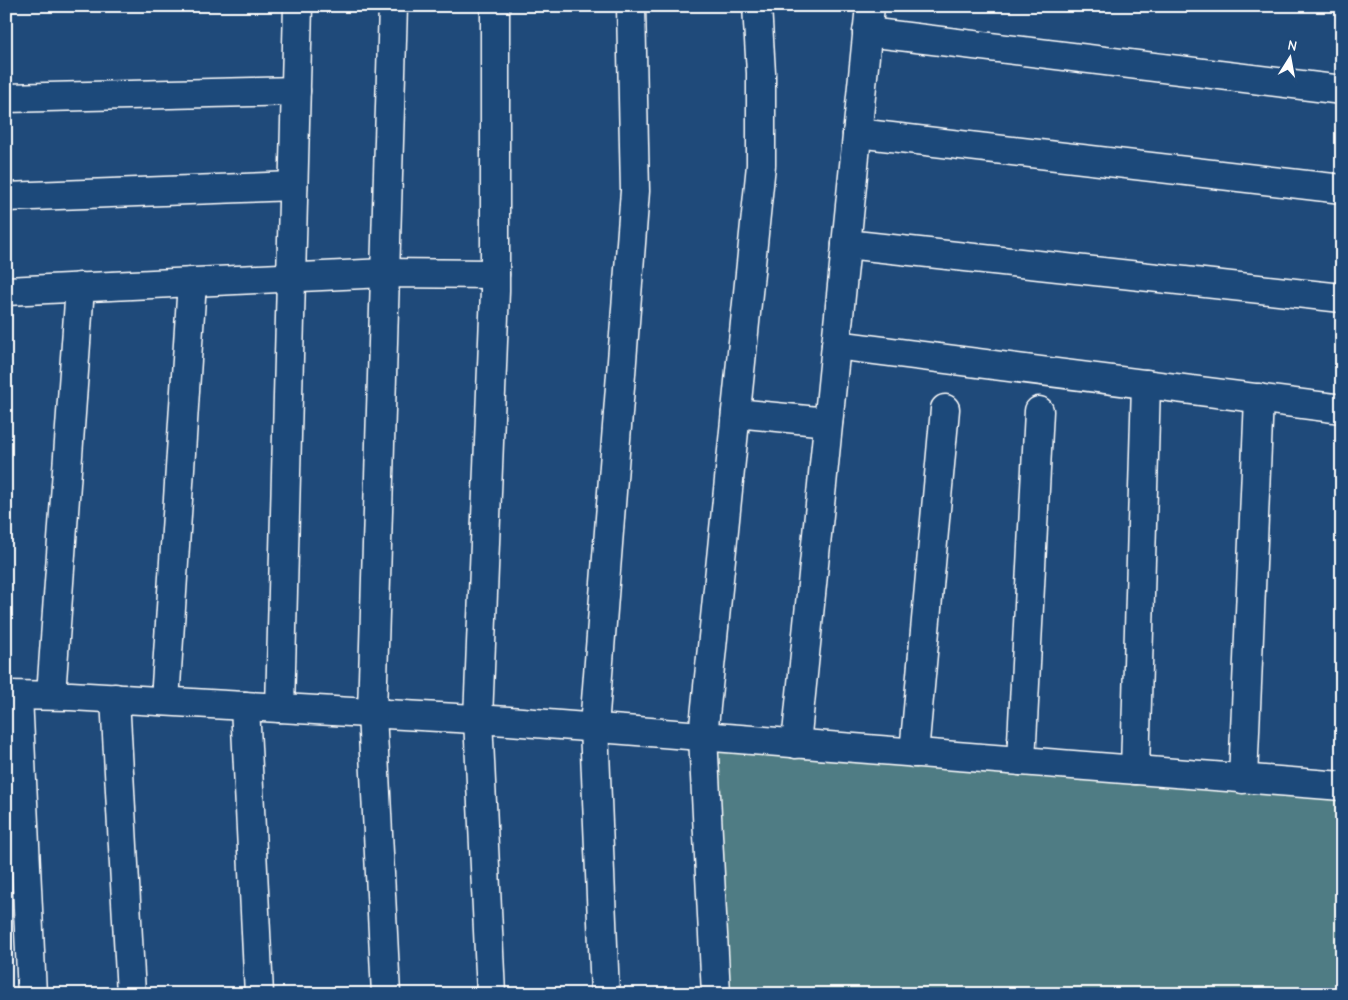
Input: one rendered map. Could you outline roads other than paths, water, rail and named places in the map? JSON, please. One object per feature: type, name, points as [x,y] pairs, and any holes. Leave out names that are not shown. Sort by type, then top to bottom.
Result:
[{"type":"street","points":[[280,708],[298,6]]},
{"type":"street","points":[[386,994],[372,713],[393,6]]},
{"type":"street","points":[[491,994],[478,719],[495,274],[494,6]]},
{"type":"street","points":[[605,994],[594,728],[634,191],[631,6]]},
{"type":"street","points":[[716,994],[703,736],[761,165],[761,73],[757,6]]},
{"type":"street","points":[[796,744],[868,19],[1342,90]]},
{"type":"street","points":[[6,98],[296,91]]},
{"type":"street","points":[[857,133],[1342,189]]},
{"type":"street","points":[[6,197],[293,186]]},
{"type":"street","points":[[846,244],[1342,298]]},
{"type":"street","points":[[6,290],[385,273],[495,274]]},
{"type":"street","points":[[165,701],[192,282]]},
{"type":"street","points":[[51,696],[80,287]]},
{"type":"street","points":[[836,345],[1342,409]]},
{"type":"street","points":[[1135,770],[1146,384]]},
{"type":"street","points":[[1243,779],[1259,398]]},
{"type":"street","points":[[914,753],[945,409]]},
{"type":"street","points":[[1021,761],[1039,411]]},
{"type":"street","points":[[736,413],[828,422]]},
{"type":"street","points":[[32,994],[12,695],[115,698],[478,719],[1342,786]]},
{"type":"street","points":[[115,698],[132,994]]},
{"type":"street","points":[[245,706],[259,994]]}]
